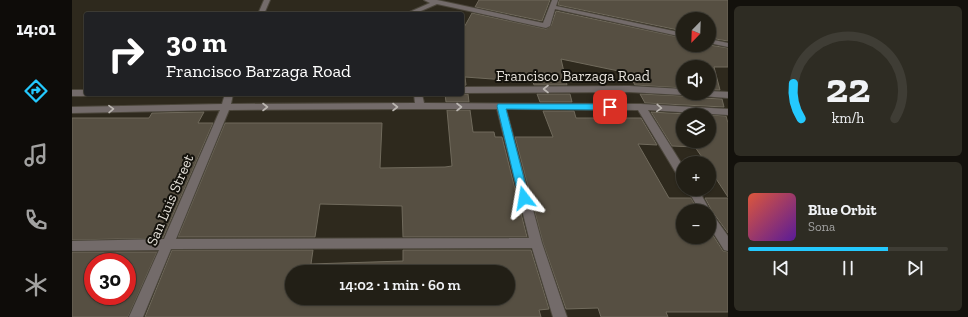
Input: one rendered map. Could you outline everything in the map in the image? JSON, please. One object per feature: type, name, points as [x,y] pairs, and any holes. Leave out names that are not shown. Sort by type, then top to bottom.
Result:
[{"type":"street","points":[[263,12],[267,0]]},
{"type":"street","points":[[427,0],[438,1],[546,26],[555,0]]},
{"type":"street","points":[[413,12],[438,1]]},
{"type":"street","points":[[553,7],[676,33]]},
{"type":"street","points":[[716,42],[728,45]]},
{"type":"street","name":"Francisco Barzaga Road","points":[[464,90],[629,89],[676,92]]},
{"type":"street","points":[[72,93],[84,93]]},
{"type":"street","points":[[716,94],[728,95]]},
{"type":"street","name":"San Luis Street","points":[[136,317],[226,107],[229,96]]},
{"type":"street","points":[[418,96],[420,107]]},
{"type":"street","points":[[501,106],[536,243],[560,317]]},
{"type":"street","name":"Francisco Barzaga Road","points":[[72,110],[226,107],[501,106],[641,107],[728,112]]},
{"type":"street","points":[[641,107],[676,163]]},
{"type":"street","points":[[716,227],[728,246]]},
{"type":"street","points":[[72,246],[167,244],[536,243]]},
{"type":"building","points":[[479,0],[550,0],[542,21],[475,7]]},
{"type":"building","points":[[559,0],[728,0],[728,41],[716,39],[716,12],[676,12],[676,30],[558,5]]},
{"type":"building","points":[[556,11],[676,37],[676,52],[716,52],[716,46],[728,48],[728,67],[716,67],[716,60],[676,60],[676,88],[635,85],[628,73],[561,59],[567,85],[534,85],[533,82],[465,77],[466,85],[464,86],[464,27],[472,13],[546,29],[551,26]]},
{"type":"building","points":[[716,75],[720,90],[716,90]]},
{"type":"building","points":[[464,94],[468,94],[469,102],[446,102],[445,96],[464,96]]},
{"type":"building","points":[[537,94],[570,94],[572,102],[540,102]]},
{"type":"building","points":[[640,94],[676,96],[676,100],[722,99],[724,107],[645,103]]},
{"type":"building","points":[[447,110],[470,110],[473,132],[494,132],[495,137],[502,137],[527,237],[403,237],[402,206],[320,204],[315,237],[178,237],[225,123],[382,123],[380,168],[445,167],[452,166]]},
{"type":"building","points":[[543,111],[574,111],[576,118],[641,118],[657,145],[638,144],[669,198],[691,198],[694,204],[676,204],[676,244],[716,244],[716,240],[723,251],[728,252],[728,312],[666,312],[668,317],[601,317],[598,308],[566,309],[543,243],[515,137],[553,137]]},
{"type":"building","points":[[204,112],[198,123],[213,123],[163,238],[72,240],[72,118],[149,118],[152,113]]},
{"type":"building","points":[[651,112],[676,113],[676,146],[672,146]]},
{"type":"building","points":[[716,115],[726,116],[728,123],[728,197],[716,179],[716,156],[701,156],[696,148],[716,148]]},
{"type":"building","points":[[705,198],[728,198],[728,233],[716,216],[716,204],[708,204]]},
{"type":"building","points":[[172,250],[313,250],[311,264],[403,261],[403,250],[531,250],[549,309],[539,310],[541,317],[145,317]]},
{"type":"building","points":[[72,252],[157,252],[136,299],[136,253],[84,253],[84,305],[133,305],[128,317],[72,317]]},
{"type":"route","points":[[524,198],[501,106],[610,107]]}]
